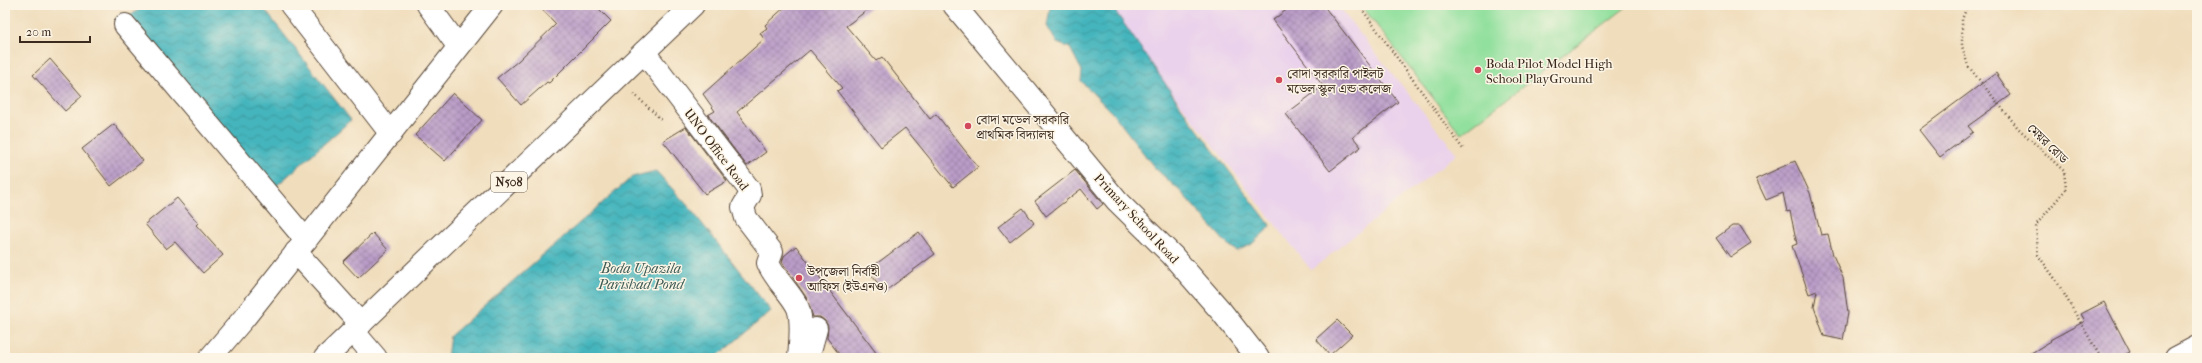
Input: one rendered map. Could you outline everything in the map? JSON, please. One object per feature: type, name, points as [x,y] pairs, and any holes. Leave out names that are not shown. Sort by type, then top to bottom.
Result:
[{"type":"main road","points":[[291,5],[391,134]]},
{"type":"main road","points":[[428,5],[458,46]]},
{"type":"main road","points":[[210,358],[391,134],[458,46],[492,5]]},
{"type":"main road","name":"N508","points":[[325,358],[693,5]]},
{"type":"main road","name":"Primary School Road","points":[[954,5],[1117,201],[1172,255],[1221,311],[1258,358]]},
{"type":"main road","points":[[125,25],[301,246],[357,327],[376,358]]},
{"type":"main road","name":"UNO Office Road","points":[[644,52],[749,189],[750,195],[743,207],[746,218],[772,252],[768,263],[771,272],[797,307],[800,322],[799,358]]},
{"type":"main road","points":[[808,358],[816,329]]},
{"type":"main road","points":[[2176,358],[2197,348]]},
{"type":"path","points":[[1358,5],[1463,149]]},
{"type":"path","name":"মেয়র রোড","points":[[1968,5],[1962,19],[1962,46],[1968,66],[2018,128],[2064,171],[2066,189],[2036,225],[2038,255],[2056,280],[2101,358]]},
{"type":"path","points":[[617,79],[663,121]]},
{"type":"shaded area","name":"বোদা সরকারি পাইলট মডেল স্কুল এন্ড কলেজ","points":[[1103,5],[1337,5],[1457,154],[1311,270]]},
{"type":"green space","name":"Boda Pilot Model High School PlayGround","points":[[1361,5],[1629,5],[1461,134]]},
{"type":"water","points":[[145,5],[261,5],[351,120],[273,189],[130,16]]},
{"type":"water","points":[[1048,5],[1111,5],[1191,121],[1271,226],[1252,244],[1237,251],[1226,243],[1181,192],[1154,167],[1115,116],[1081,81],[1082,71],[1070,48],[1057,43],[1047,26],[1050,9]]},
{"type":"water","name":"Boda Upazila Parishad Pond","points":[[656,171],[689,207],[771,311],[715,358],[447,358],[450,336],[632,177]]},
{"type":"building","points":[[538,5],[595,5],[611,21],[549,83],[547,82],[521,105],[497,78],[518,61],[556,24]]},
{"type":"building","points":[[787,5],[874,5],[846,26],[876,61],[882,57],[930,119],[936,114],[978,167],[953,187],[905,128],[881,147],[837,91],[842,88],[810,50],[737,112],[766,152],[747,166],[708,115],[715,111],[703,94],[764,39],[760,33],[767,28],[765,25]]},
{"type":"building","points":[[1293,5],[1323,5],[1398,102],[1353,137],[1361,147],[1330,171],[1286,114],[1323,86],[1273,20]]},
{"type":"building","points":[[50,59],[82,96],[65,111],[33,75]]},
{"type":"building","points":[[1996,73],[2011,95],[1968,126],[1973,132],[1940,157],[1919,130]]},
{"type":"building","points":[[453,93],[482,120],[445,161],[415,135]]},
{"type":"building","points":[[114,124],[143,161],[111,186],[82,149]]},
{"type":"building","points":[[686,127],[727,181],[705,194],[663,141]]},
{"type":"building","points":[[1795,161],[1810,193],[1821,235],[1828,234],[1833,255],[1843,278],[1848,313],[1843,340],[1824,336],[1814,307],[1817,291],[1809,294],[1792,246],[1797,244],[1790,211],[1787,212],[1783,193],[1766,200],[1756,179]]},
{"type":"building","points":[[1075,170],[1103,204],[1097,209],[1081,189],[1046,216],[1035,201]]},
{"type":"building","points":[[177,198],[198,223],[196,225],[223,255],[203,273],[175,242],[166,249],[145,224]]},
{"type":"building","points":[[1023,208],[1034,223],[1010,242],[998,227]]},
{"type":"building","points":[[1732,226],[1740,226],[1751,243],[1730,257],[1716,238]]},
{"type":"building","points":[[919,232],[935,254],[884,292],[868,270]]},
{"type":"building","points":[[373,233],[388,250],[358,278],[343,262]]},
{"type":"building","name":"উপজেলা নির্বাহী আফিস (ইউএনও)","points":[[796,246],[880,358],[842,358],[827,338],[828,326],[820,317],[813,317],[806,297],[782,262],[784,256]]},
{"type":"building","points":[[2104,302],[2130,352],[2118,358],[2023,358],[2051,341],[2050,340],[2085,321],[2081,314]]},
{"type":"building","points":[[1337,320],[1352,335],[1330,355],[1316,339]]},
{"type":"place","name":"Boda Pilot Model High School PlayGround","points":[[1478,70]]},
{"type":"place","name":"বোদা সরকারি পাইলট মডেল স্কুল এন্ড কলেজ","points":[[1279,80]]},
{"type":"place","name":"বোদা মডেল সরকারি প্রাথমিক বিদ্যালয়","points":[[968,126]]},
{"type":"place","name":"উপজেলা নির্বাহী আফিস (ইউএনও)","points":[[799,278]]}]
